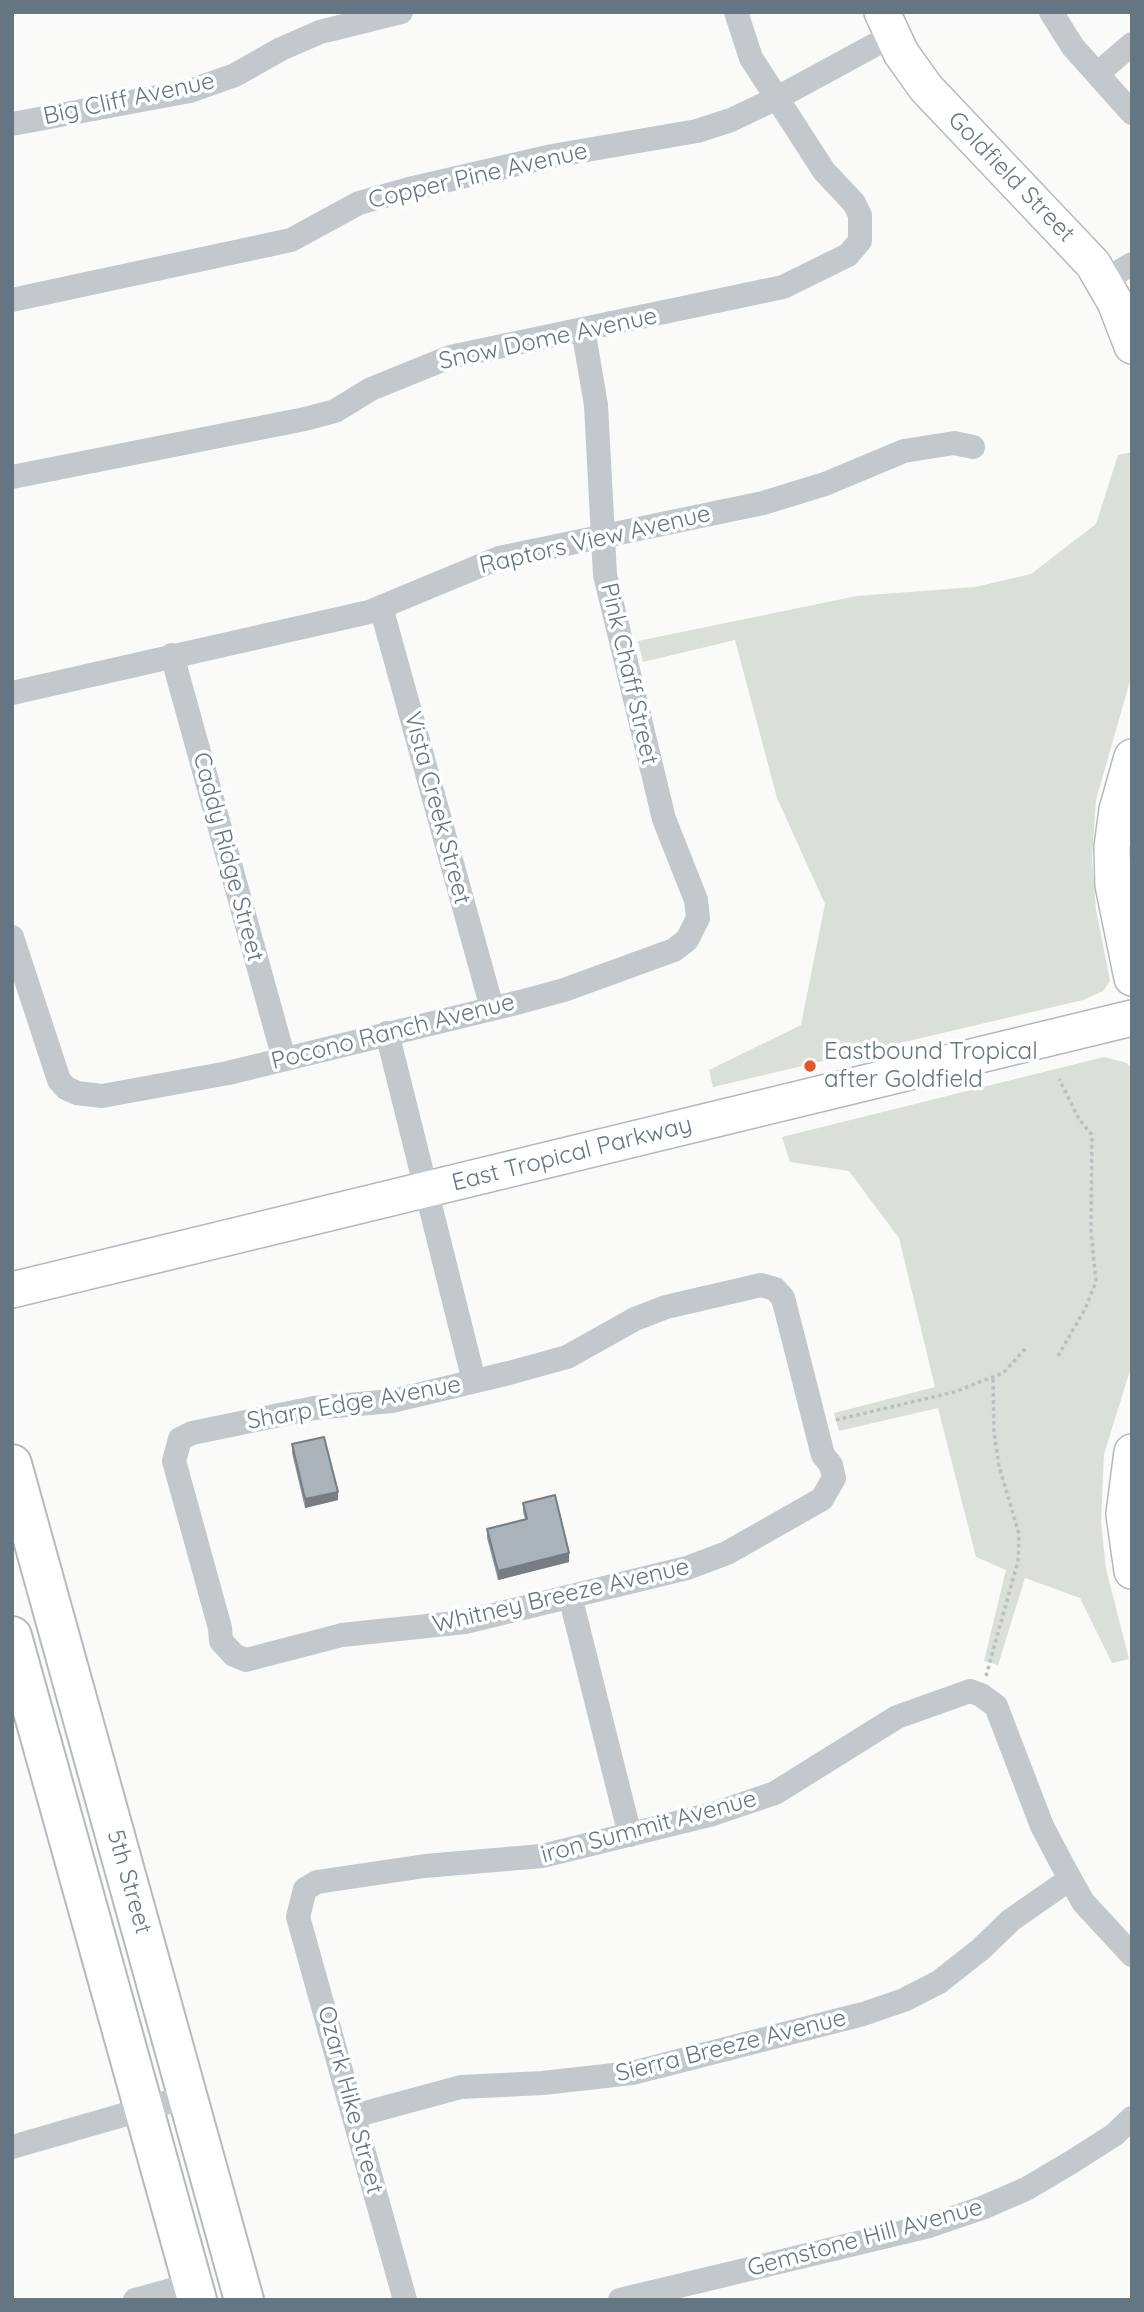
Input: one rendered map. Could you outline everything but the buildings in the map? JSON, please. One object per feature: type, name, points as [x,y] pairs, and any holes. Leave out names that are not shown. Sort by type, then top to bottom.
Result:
[{"type":"main road","name":"Goldfield Street","points":[[887,24],[926,88],[1046,211],[1093,264],[1118,272],[1115,302],[1132,346]]},
{"type":"main road","points":[[1132,757],[1117,810],[1112,847],[1113,885],[1132,978]]},
{"type":"main road","name":"East Tropical Parkway","points":[[12,1290],[1132,1018]]},
{"type":"main road","points":[[1132,1452],[1124,1514],[1132,1571]]},
{"type":"main road","name":"5th Street","points":[[12,1464],[244,2300]]},
{"type":"main road","name":"5th Street","points":[[12,1636],[146,2108],[195,2292]]},
{"type":"street","name":"Big Cliff Avenue","points":[[12,124],[190,91],[235,75],[281,48],[320,32],[401,12]]},
{"type":"street","points":[[736,12],[751,58],[777,98]]},
{"type":"street","points":[[1051,12],[1073,47],[1132,113]]},
{"type":"street","name":"Copper Pine Avenue","points":[[12,300],[291,240],[359,203],[552,156],[697,131],[731,120],[777,98],[887,24]]},
{"type":"street","points":[[1097,74],[1132,44]]},
{"type":"street","name":"Snow Dome Avenue","points":[[12,477],[305,419],[335,411],[371,389],[450,357],[783,288],[848,255],[860,241],[861,227],[860,215],[854,203],[824,171],[777,98]]},
{"type":"street","name":"Pink Chaff Street","points":[[583,329],[596,405],[605,575],[664,818],[696,900],[695,929]]},
{"type":"street","name":"Raptors View Avenue","points":[[12,693],[381,607],[499,558],[794,495],[904,451],[954,443],[973,447]]},
{"type":"street","name":"Vista Creek Street","points":[[381,607],[492,1008]]},
{"type":"street","name":"Caddy Ridge Street","points":[[172,655],[284,1059]]},
{"type":"street","name":"Pocono Ranch Avenue","points":[[12,937],[60,1080],[66,1088],[77,1093],[102,1096],[164,1086],[284,1059],[564,990],[674,950],[695,929]]},
{"type":"street","points":[[387,1033],[474,1381]]},
{"type":"street","name":"Sharp Edge Avenue","points":[[234,1655],[221,1640],[174,1461],[180,1439],[192,1433],[314,1408],[392,1401],[567,1357],[635,1319],[666,1307],[761,1285],[775,1289],[783,1298],[816,1425]]},
{"type":"street","name":"Whitney Breeze Avenue","points":[[234,1655],[246,1660],[342,1635],[465,1622],[687,1567],[727,1553],[810,1507],[830,1489],[834,1478],[823,1455],[816,1425]]},
{"type":"street","points":[[570,1596],[630,1835]]},
{"type":"street","name":"iron Summit Avenue","points":[[301,1901],[306,1889],[327,1880],[425,1866],[542,1856],[713,1814],[775,1793],[897,1717],[970,1691],[981,1695]]},
{"type":"street","points":[[981,1695],[996,1706],[1002,1716],[1015,1758],[1042,1826],[1083,1902],[1132,1955]]},
{"type":"street","name":"Sierra Breeze Avenue","points":[[354,2116],[461,2087],[543,2083],[632,2073],[863,2014],[904,2000],[939,1982],[981,1949],[1011,1920],[1070,1879]]},
{"type":"street","name":"Ozark Hike Street","points":[[301,1901],[298,1917],[405,2300]]},
{"type":"street","points":[[12,2147],[189,2095]]},
{"type":"street","name":"Gemstone Hill Avenue","points":[[620,2300],[929,2226],[982,2208],[1026,2189],[1070,2163],[1114,2135],[1132,2119]]},
{"type":"street","points":[[135,2300],[195,2292]]},
{"type":"path","points":[[1058,1356],[1085,1309],[1096,1282],[1091,1232],[1092,1135],[1079,1119],[1059,1079]]},
{"type":"path","points":[[816,1425],[954,1392],[993,1377],[1013,1364],[1026,1348]]},
{"type":"path","points":[[981,1695],[1018,1561],[1019,1534],[999,1466],[994,1432],[993,1377]]},
{"type":"shaded area","points":[[1132,452],[1132,674],[1096,800],[1092,858],[1096,910],[1110,981],[1103,991],[1083,1000],[713,1087],[709,1070],[801,1025],[825,904],[777,798],[735,640],[643,662],[638,641],[857,596],[975,587],[1031,574],[1096,524],[1118,455]]},
{"type":"shaded area","points":[[1104,1057],[1127,1063],[1132,1070],[1132,1364],[1104,1454],[1101,1522],[1106,1569],[1129,1659],[1112,1663],[1080,1598],[1025,1578],[998,1665],[984,1661],[1006,1570],[976,1557],[938,1408],[839,1431],[834,1413],[935,1387],[899,1238],[849,1171],[790,1162],[782,1137]]},
{"type":"place","name":"Eastbound Tropical after Goldfield","points":[[810,1066]]}]
